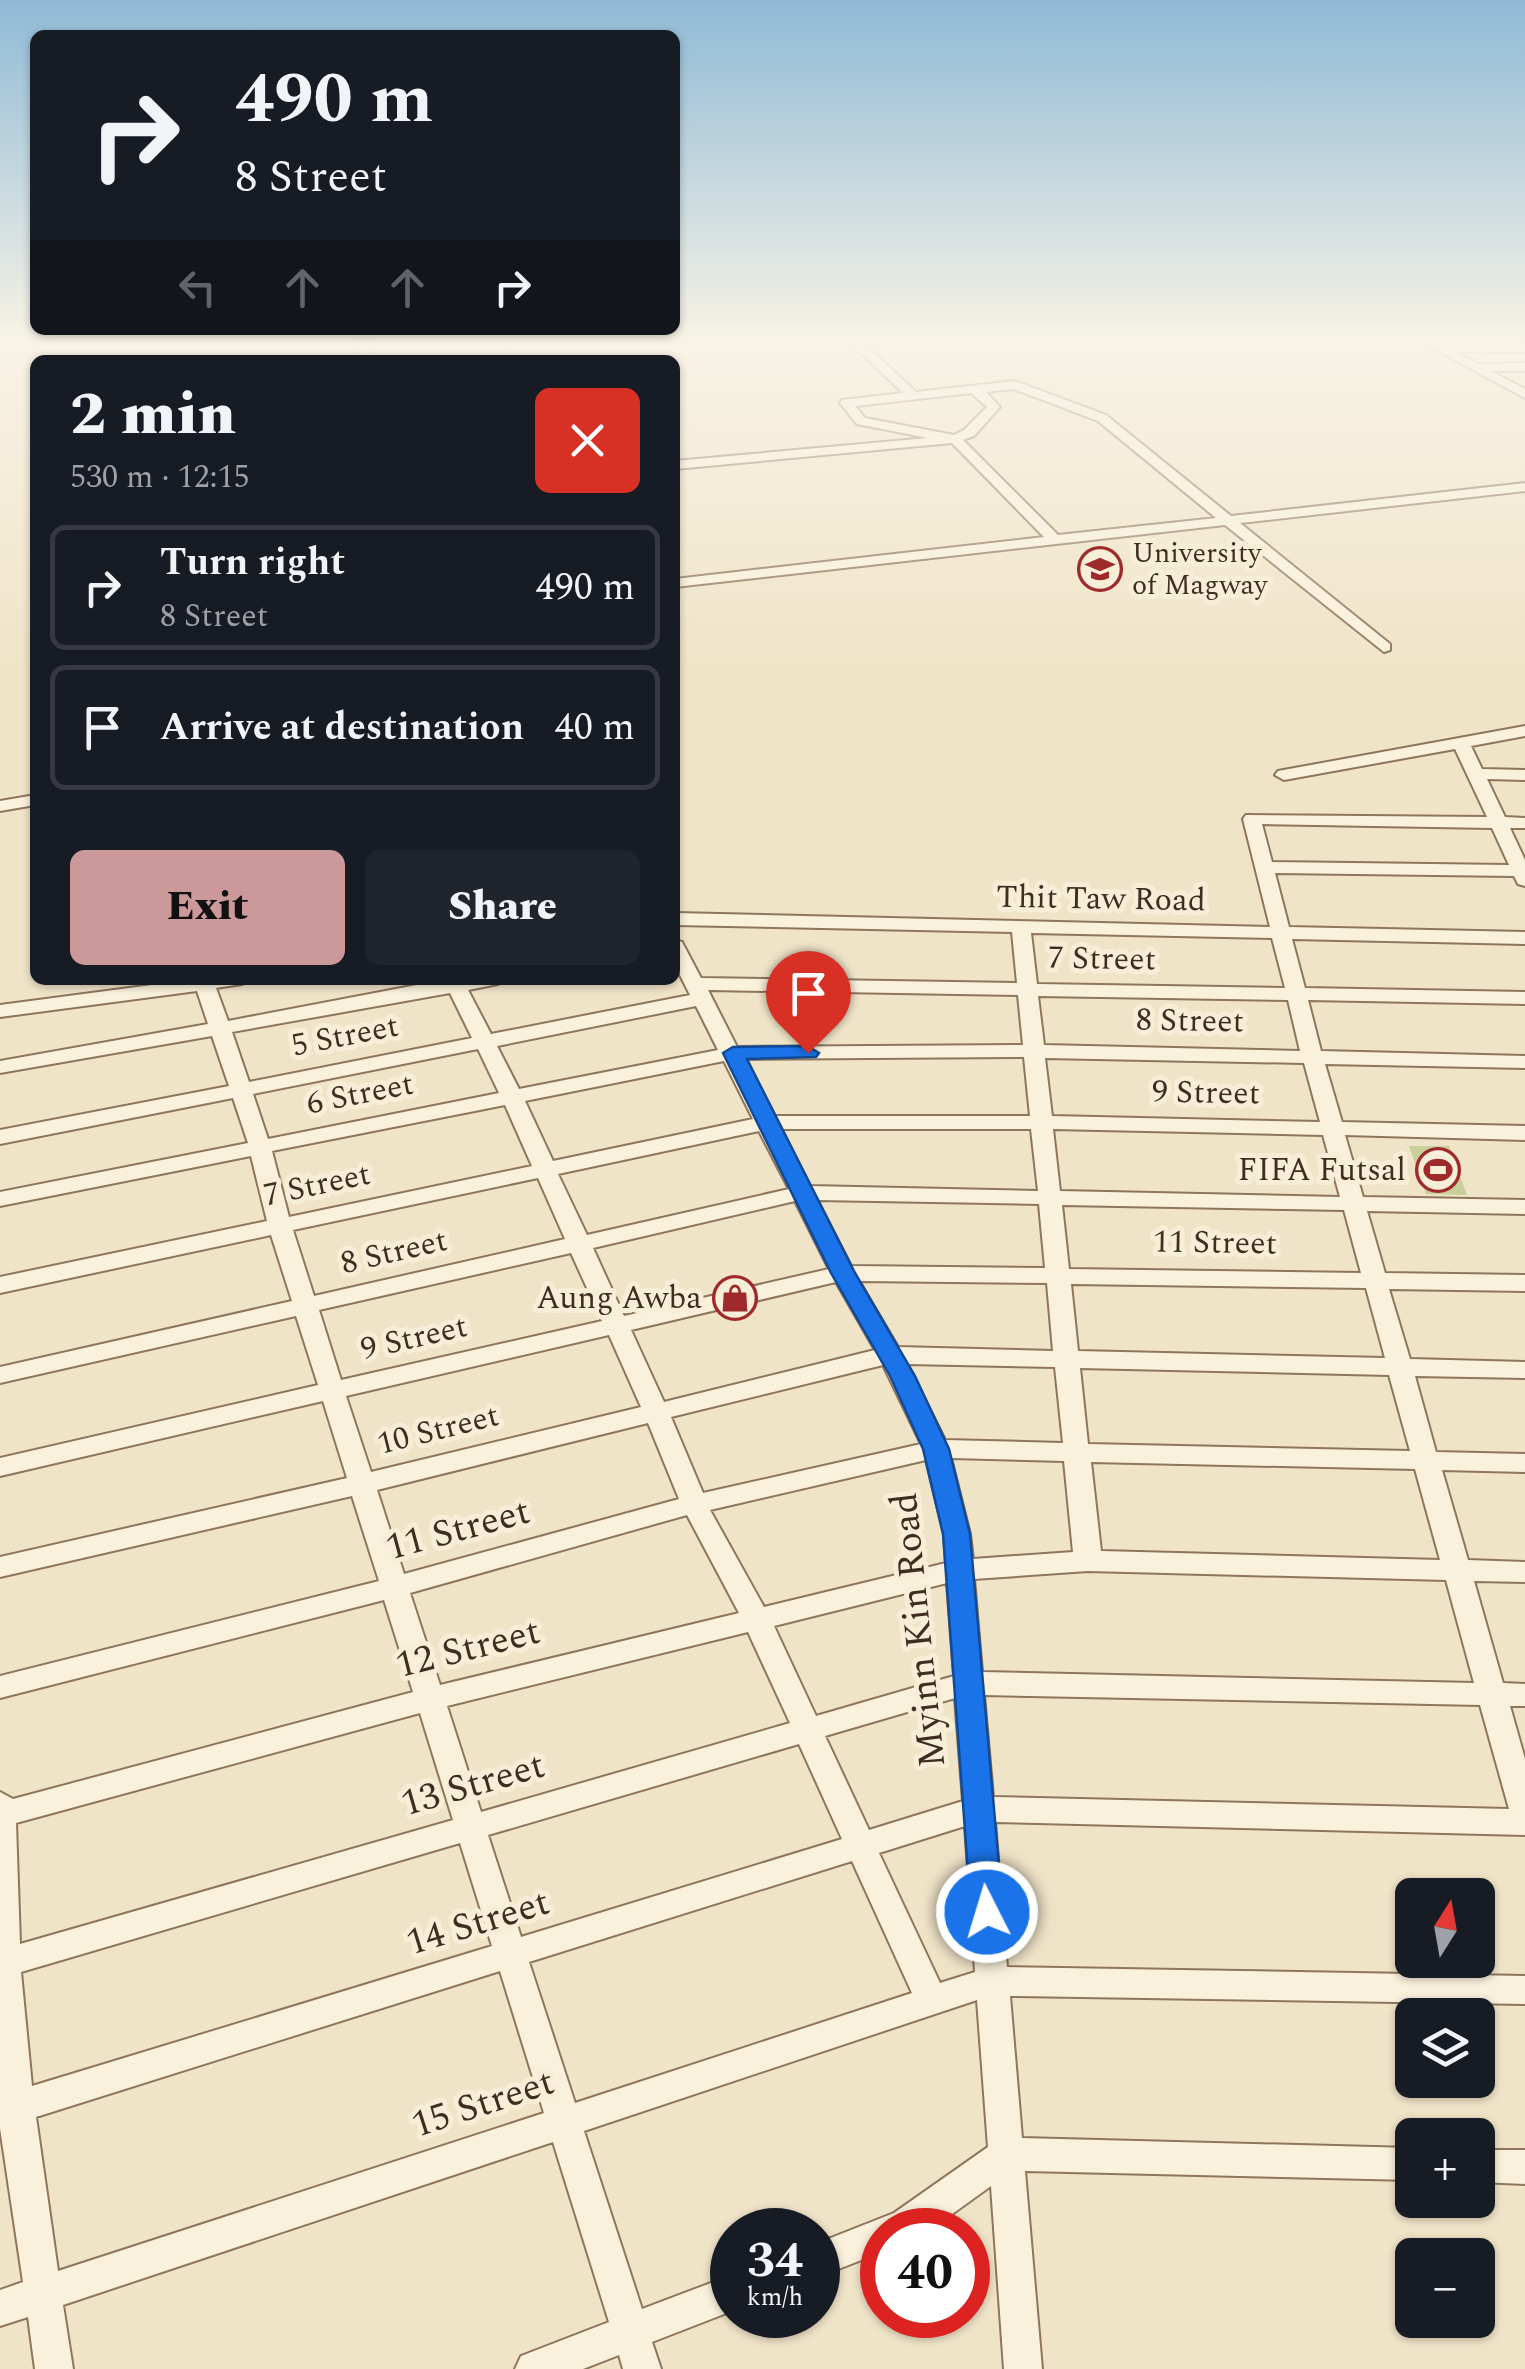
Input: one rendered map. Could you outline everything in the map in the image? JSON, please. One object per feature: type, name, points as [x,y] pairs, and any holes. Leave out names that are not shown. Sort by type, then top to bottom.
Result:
[{"type":"street","points":[[680,464],[837,450]]},
{"type":"street","points":[[965,450],[1055,540]]},
{"type":"street","points":[[1141,450],[1384,647]]},
{"type":"street","points":[[680,582],[1525,487]]},
{"type":"street","points":[[1284,775],[1525,734]]},
{"type":"street","points":[[1264,867],[1524,874],[1461,743]]},
{"type":"street","points":[[1476,774],[1525,775]]},
{"type":"street","points":[[0,806],[30,801]]},
{"type":"street","points":[[1525,823],[1252,818],[1312,1056],[1525,1812]]},
{"type":"street","name":"Thit Taw Road","points":[[680,919],[1525,938]]},
{"type":"street","points":[[1022,928],[1088,1561]]},
{"type":"street","name":"Myinn Kin Road","points":[[680,956],[936,1449],[956,1534],[1023,2369]]},
{"type":"street","points":[[0,1011],[197,985]]},
{"type":"street","points":[[205,985],[260,1147],[280,1226],[642,2369]]},
{"type":"street","points":[[0,1068],[444,985]]},
{"type":"street","points":[[456,985],[512,1097],[694,1504],[756,1618],[932,2002]]},
{"type":"street","name":"7 Street","points":[[699,992],[1029,990],[1525,998]]},
{"type":"street","name":"5 Street","points":[[0,1137],[482,1042],[699,992]]},
{"type":"street","name":"8 Street","points":[[733,1053],[1033,1051],[1525,1062]]},
{"type":"street","name":"6 Street","points":[[0,1199],[733,1053]]},
{"type":"street","name":"7 Street","points":[[0,1286],[766,1122]]},
{"type":"street","name":"9 Street","points":[[766,1122],[1042,1122],[1525,1133]]},
{"type":"street","points":[[802,1192],[1525,1206]]},
{"type":"street","name":"8 Street","points":[[0,1374],[802,1192]]},
{"type":"street","name":"9 Street","points":[[0,1467],[843,1273]]},
{"type":"street","name":"11 Street","points":[[843,1273],[1525,1283]]},
{"type":"street","points":[[890,1355],[1525,1370]]},
{"type":"street","name":"10 Street","points":[[0,1567],[362,1484],[890,1355]]},
{"type":"street","points":[[936,1449],[1525,1463]]},
{"type":"street","name":"11 Street","points":[[0,1687],[694,1504],[936,1449]]},
{"type":"street","points":[[958,1570],[1088,1561],[1525,1572]]},
{"type":"street","name":"12 Street","points":[[1,1811],[430,1699],[958,1570]]},
{"type":"street","points":[[968,1683],[1525,1695]]},
{"type":"street","name":"13 Street","points":[[2,1964],[968,1683]]},
{"type":"street","name":"14 Street","points":[[8,2110],[979,1809],[1525,1822]]},
{"type":"street","points":[[1,1811],[8,2110],[44,2294],[54,2369]]},
{"type":"street","name":"15 Street","points":[[0,2308],[992,1982],[1525,1990]]},
{"type":"street","points":[[931,2208],[1006,2154],[1395,2164]]},
{"type":"street","points":[[1495,2166],[1525,2167]]},
{"type":"street","points":[[534,2369],[710,2301]]},
{"type":"green space","name":"FIFA Futsal","points":[[1409,1146],[1449,1146],[1467,1195],[1426,1194]]},
{"type":"place","name":"University of Magway","points":[[1100,569]]},
{"type":"place","name":"FIFA Futsal","points":[[1438,1170]]},
{"type":"place","name":"Aung Awba","points":[[735,1298]]},
{"type":"route","points":[[808,1053],[733,1053],[843,1273],[902,1376],[936,1449],[956,1534],[987,1912]]}]
